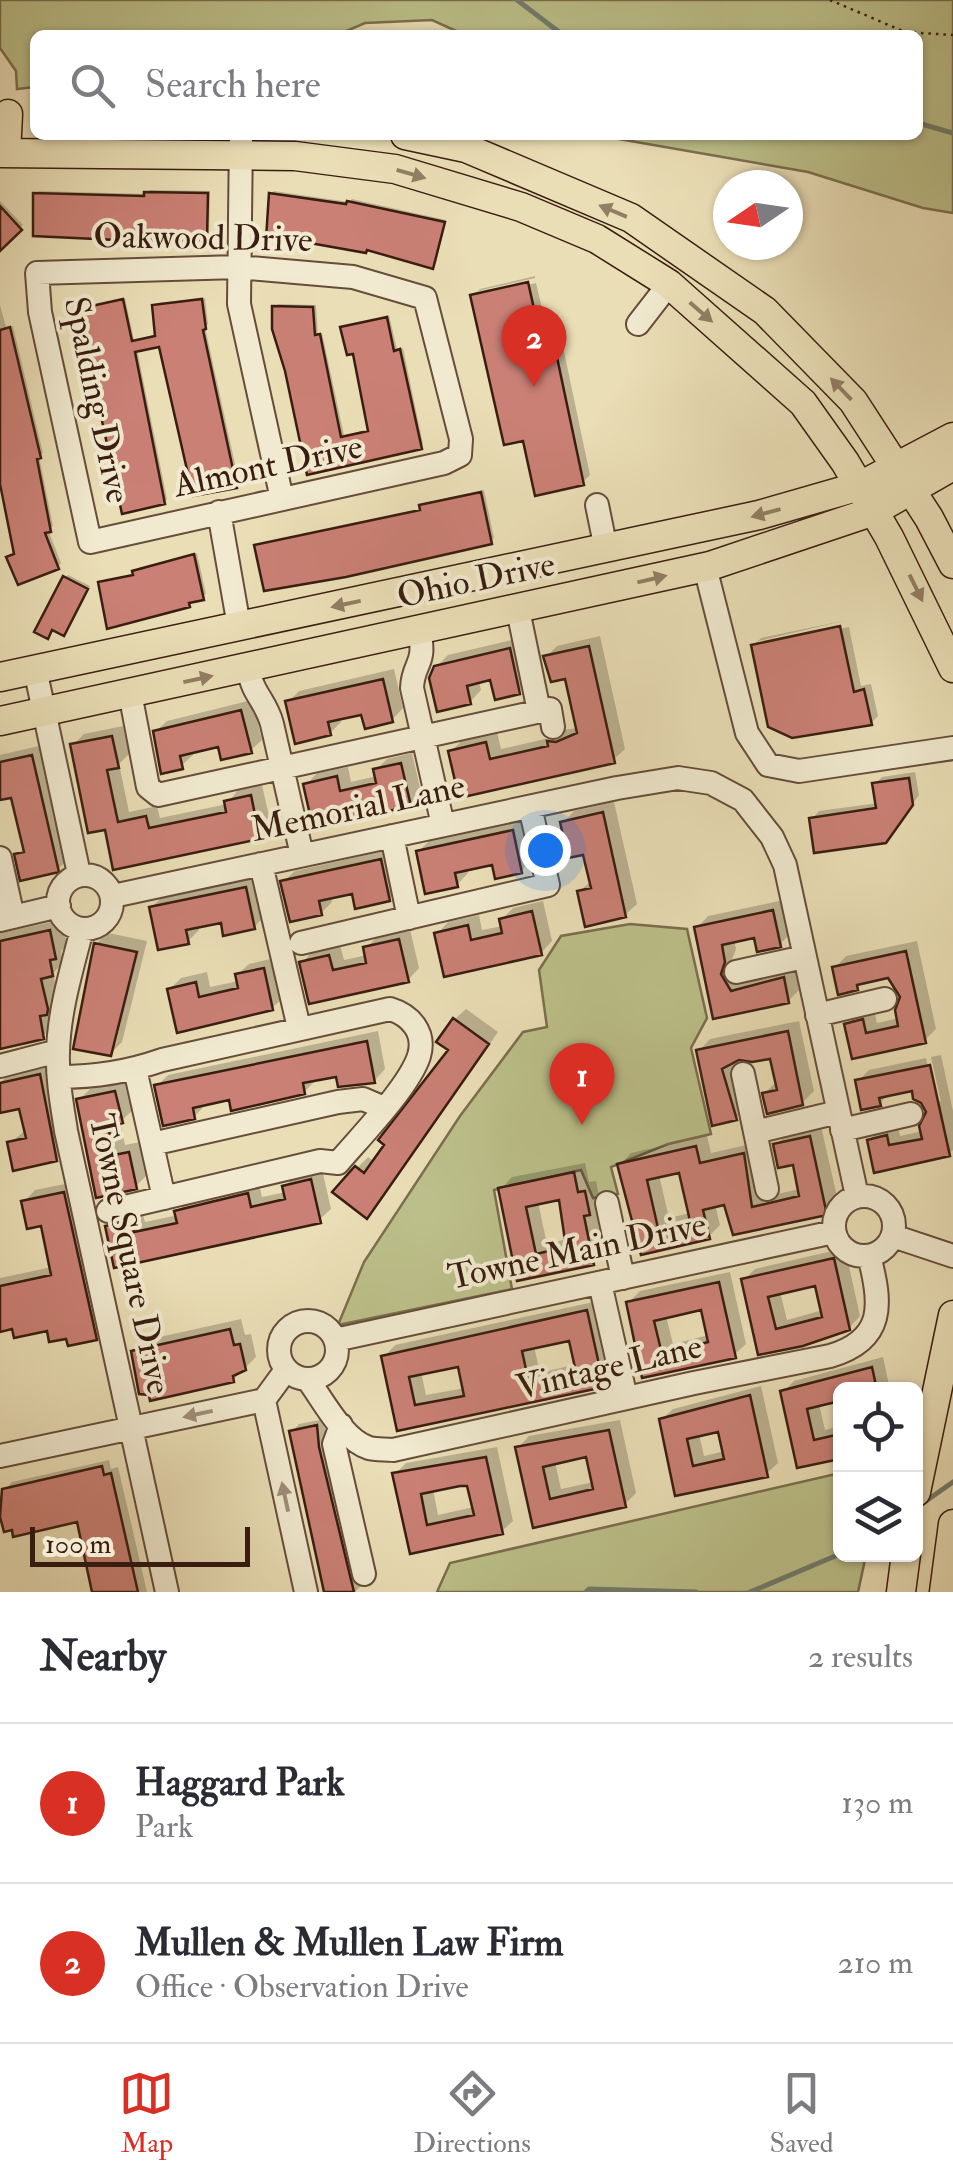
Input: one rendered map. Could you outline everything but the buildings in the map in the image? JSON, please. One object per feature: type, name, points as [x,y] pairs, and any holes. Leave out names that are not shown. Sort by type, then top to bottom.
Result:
[{"type":"main road","points":[[14,114],[3,153],[240,145],[395,169],[520,207],[597,240],[669,284],[803,403],[867,498],[914,584],[953,668]]},
{"type":"main road","points":[[428,140],[466,148],[631,218],[765,311],[852,401],[905,480],[953,564]]},
{"type":"main road","points":[[450,185],[466,148]]},
{"type":"main road","points":[[669,284],[687,257]]},
{"type":"main road","name":"Ohio Drive","points":[[905,480],[953,437]]},
{"type":"main road","name":"Ohio Drive","points":[[0,721],[705,567],[905,480],[953,466]]},
{"type":"main road","name":"Ohio Drive","points":[[0,677],[759,515],[867,498]]},
{"type":"main road","points":[[606,549],[614,588]]},
{"type":"main road","points":[[410,591],[419,631]]},
{"type":"main road","points":[[239,626],[248,669]]},
{"type":"main road","points":[[920,1472],[953,1315]]},
{"type":"main road","points":[[945,1586],[953,1524]]},
{"type":"street","points":[[240,145],[239,304],[282,499]]},
{"type":"street","name":"Oakwood Drive","points":[[37,273],[238,267],[353,277],[425,298],[461,440],[460,455]]},
{"type":"street","name":"Spalding Drive","points":[[37,273],[40,312],[90,542]]},
{"type":"street","points":[[638,324],[669,284]]},
{"type":"street","name":"Almont Drive","points":[[90,542],[444,463],[460,455]]},
{"type":"street","points":[[596,504],[606,549]]},
{"type":"street","points":[[218,512],[239,626]]},
{"type":"street","points":[[705,567],[747,733],[768,765],[799,771],[953,748]]},
{"type":"street","points":[[130,693],[148,787],[158,795],[424,737],[546,719],[518,610]]},
{"type":"street","points":[[419,631],[424,652],[412,678],[412,688],[442,824]]},
{"type":"street","points":[[35,669],[79,874]]},
{"type":"street","points":[[248,669],[256,697],[268,708],[302,855]]},
{"type":"street","points":[[768,765],[743,800],[772,838],[785,866],[857,1196]]},
{"type":"street","name":"Memorial Lane","points":[[113,896],[617,788],[695,779],[743,800]]},
{"type":"street","points":[[300,944],[548,886],[530,807]]},
{"type":"street","points":[[392,836],[409,918]]},
{"type":"street","points":[[0,858],[6,918],[59,906]]},
{"type":"street","points":[[261,864],[299,1028]]},
{"type":"street","points":[[79,874],[99,879],[113,896],[110,914],[90,928],[71,925],[59,906],[62,888],[79,874]]},
{"type":"street","name":"Towne Square Drive","points":[[82,928],[66,990],[58,1051],[59,1077],[66,1131],[167,1592]]},
{"type":"street","points":[[736,972],[804,957]]},
{"type":"street","points":[[816,1016],[885,999]]},
{"type":"street","points":[[59,1077],[136,1069],[390,1009],[404,1013],[414,1022],[420,1041],[419,1055],[384,1108],[338,1163],[320,1161],[108,1211]]},
{"type":"street","points":[[0,1066],[58,1051]]},
{"type":"street","points":[[136,1069],[164,1198]]},
{"type":"street","points":[[743,1074],[767,1189]]},
{"type":"street","points":[[152,1144],[363,1098],[384,1108]]},
{"type":"street","points":[[755,1132],[911,1114]]},
{"type":"street","points":[[857,1196],[870,1196],[884,1203],[894,1219],[892,1236],[884,1248],[869,1256],[846,1250],[834,1232],[838,1210],[857,1196]]},
{"type":"street","points":[[607,1203],[611,1281],[626,1398]]},
{"type":"street","name":"Towne Main Drive","points":[[335,1340],[834,1232]]},
{"type":"street","points":[[892,1236],[953,1256]]},
{"type":"street","name":"Vintage Lane","points":[[297,1375],[366,1448],[394,1450],[849,1351],[871,1335],[876,1322],[876,1280],[869,1256]]},
{"type":"street","points":[[0,1456],[264,1400],[297,1375],[325,1374],[334,1364],[335,1340],[322,1324],[292,1325],[280,1341],[279,1351],[297,1375]]},
{"type":"street","points":[[264,1400],[306,1592]]},
{"type":"street","points":[[341,1425],[334,1444],[364,1574]]},
{"type":"path","points":[[830,0],[901,30]]},
{"type":"path","points":[[923,33],[953,35]]},
{"type":"green space","points":[[0,0],[953,0],[953,213],[923,208],[803,170],[625,140],[923,140],[923,30],[454,30],[432,20],[365,23],[349,30],[30,30],[30,88],[17,89],[16,71],[0,48]]},
{"type":"green space","points":[[630,924],[687,929],[707,1018],[691,1048],[711,1134],[668,1144],[611,1167],[618,1194],[593,1198],[581,1170],[494,1190],[512,1289],[338,1325],[364,1262],[460,1116],[523,1032],[547,1027],[539,970],[561,936]]},
{"type":"green space","points":[[833,1475],[833,1562],[864,1562],[858,1592],[437,1592],[450,1563]]},
{"type":"waterway","points":[[517,0],[556,30]]},
{"type":"waterway","points":[[923,124],[953,133]]},
{"type":"waterway","points":[[923,1503],[953,1482]]},
{"type":"waterway","points":[[750,1592],[833,1557]]},
{"type":"waterway","points":[[586,1592],[696,1592]]},
{"type":"place","name":"Mullen & Mullen Law Firm","points":[[534,387]]},
{"type":"place","name":"Haggard Park","points":[[582,1125]]}]
